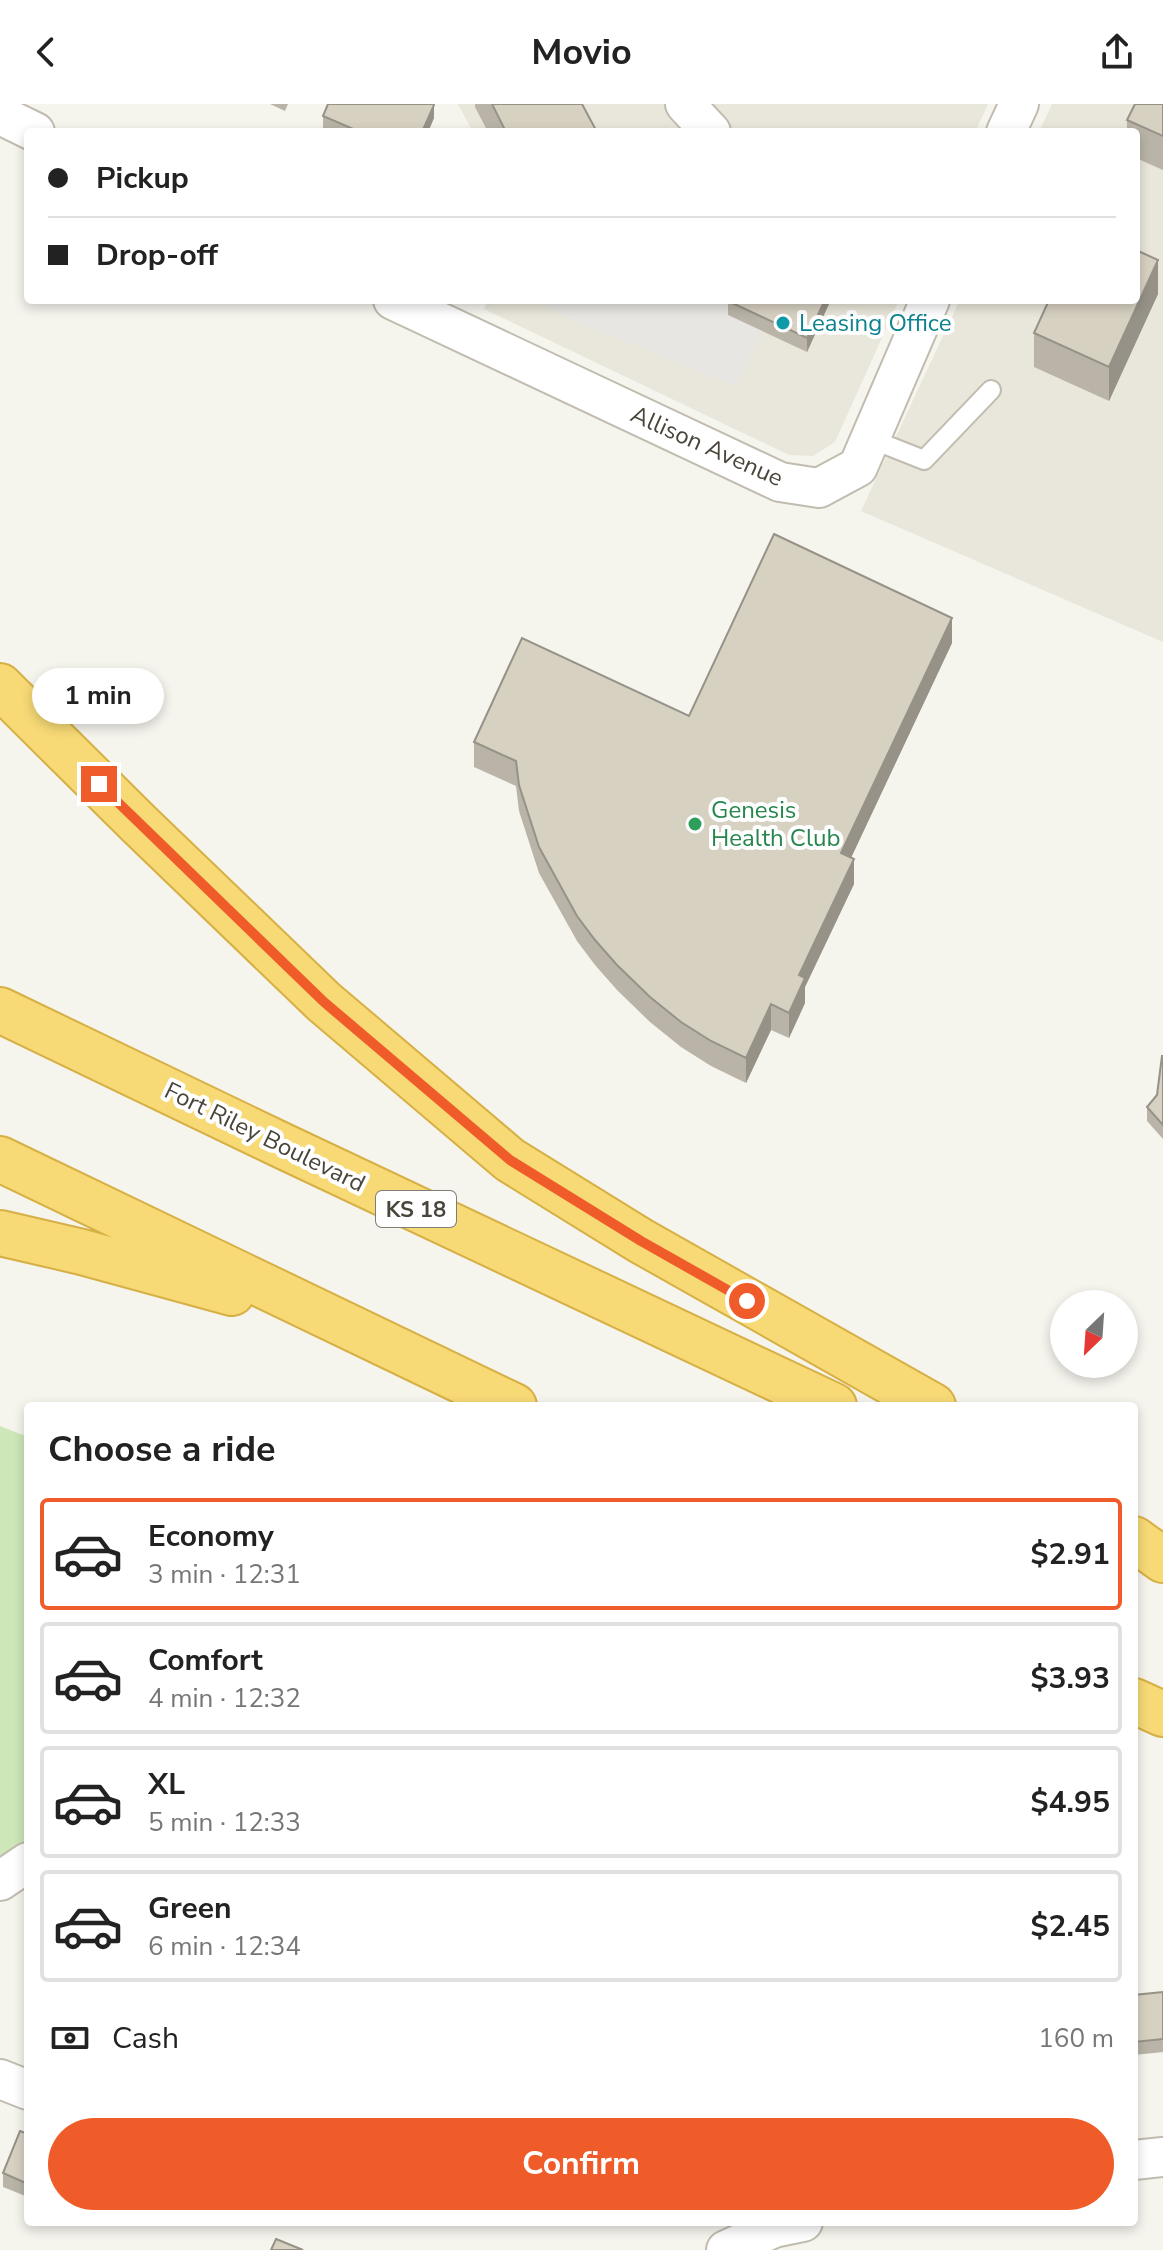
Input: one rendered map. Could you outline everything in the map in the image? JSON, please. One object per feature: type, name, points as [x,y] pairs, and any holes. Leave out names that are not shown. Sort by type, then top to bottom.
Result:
[{"type":"highway","points":[[0,686],[324,1002],[510,1160],[641,1241],[926,1402]]},
{"type":"highway","name":"Fort Riley Boulevard","points":[[0,1010],[826,1402]]},
{"type":"highway","points":[[0,1159],[506,1402]]},
{"type":"highway","points":[[0,1233],[82,1252],[338,1323]]},
{"type":"highway","points":[[1138,1542],[1163,1560]]},
{"type":"highway","points":[[1138,1549],[1163,1560]]},
{"type":"highway","points":[[1138,1703],[1163,1714]]},
{"type":"street","points":[[685,104],[707,128]]},
{"type":"street","points":[[1008,128],[1019,104]]},
{"type":"street","points":[[0,115],[27,128]]},
{"type":"street","name":"Allison Avenue","points":[[402,304],[780,482],[819,488],[858,467],[928,304]]},
{"type":"street","points":[[0,1881],[24,1865]]},
{"type":"street","points":[[0,2079],[24,2088]]},
{"type":"street","points":[[1138,2160],[1163,2157]]},
{"type":"street","points":[[726,2250],[784,2226]]},
{"type":"lane","points":[[871,439],[924,460],[991,390]]},
{"type":"shaded area","points":[[458,104],[988,104],[977,128],[471,128]]},
{"type":"shaded area","points":[[1052,104],[1163,104],[1163,642],[861,511],[958,304],[1140,304],[1140,128],[1041,128]]},
{"type":"shaded area","points":[[486,304],[897,304],[835,442],[813,456],[789,455],[484,309]]},
{"type":"shaded area","points":[[546,304],[738,304],[762,331],[736,386],[553,312]]},
{"type":"green space","points":[[0,1426],[24,1435],[24,1846],[0,1857]]},
{"type":"building","points":[[328,104],[434,105],[424,128],[351,128],[323,116]]},
{"type":"building","points":[[492,104],[582,104],[595,128],[504,128]]},
{"type":"building","points":[[1135,104],[1163,104],[1163,136],[1127,120]]},
{"type":"building","points":[[1140,252],[1158,260],[1140,299]]},
{"type":"building","points":[[734,304],[823,304],[807,338]]},
{"type":"building","points":[[1047,304],[1138,304],[1109,367],[1034,333]]},
{"type":"building","name":"Genesis Health Club","points":[[774,534],[952,618],[841,853],[854,859],[799,975],[805,978],[789,1013],[771,1004],[746,1058],[681,1022],[650,997],[595,940],[577,916],[539,847],[519,785],[516,761],[474,742],[522,638],[689,716]]},
{"type":"building","points":[[1162,1056],[1163,1125],[1147,1107],[1157,1095]]},
{"type":"building","points":[[1163,1992],[1163,2039],[1138,2042],[1138,1995]]},
{"type":"building","points":[[20,2131],[24,2132],[24,2182],[3,2173]]},
{"type":"building","points":[[276,2239],[303,2250],[271,2250]]},
{"type":"place","name":"Leasing Office","points":[[783,323]]},
{"type":"place","name":"Genesis Health Club","points":[[695,824]]},
{"type":"route","points":[[99,784],[324,1002],[510,1160],[641,1241],[747,1301]]}]
